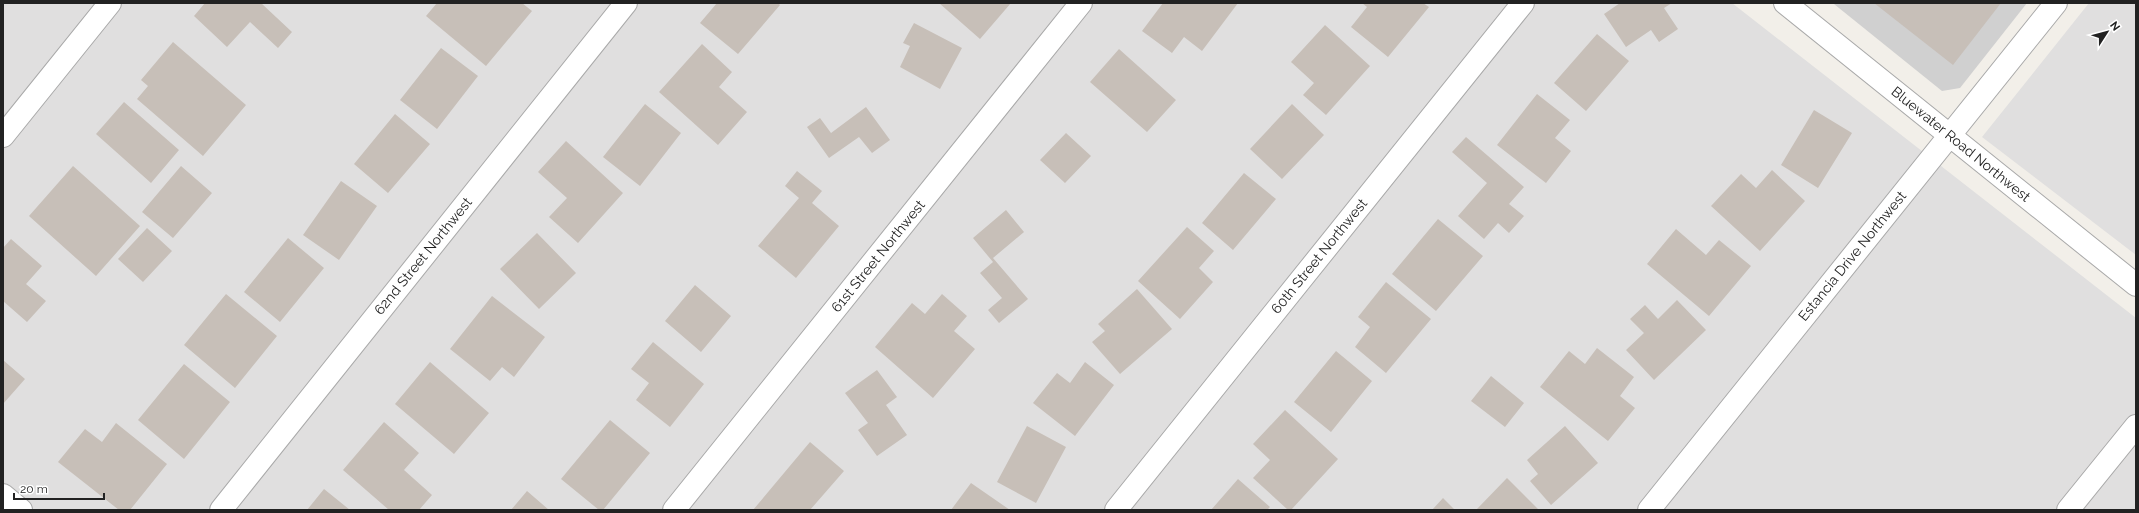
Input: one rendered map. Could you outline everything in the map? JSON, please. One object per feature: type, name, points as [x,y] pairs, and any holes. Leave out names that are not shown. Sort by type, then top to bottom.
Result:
[{"type":"street","points":[[3,136],[110,3]]},
{"type":"street","name":"62nd Street Northwest","points":[[220,510],[626,3]]},
{"type":"street","name":"61st Street Northwest","points":[[674,510],[1082,3]]},
{"type":"street","name":"60th Street Northwest","points":[[1116,510],[1523,3]]},
{"type":"street","name":"Bluewater Road Northwest","points":[[1785,3],[2136,285]]},
{"type":"street","name":"Estancia Drive Northwest","points":[[1649,510],[1949,134],[2056,3]]},
{"type":"street","points":[[2068,510],[2136,426]]},
{"type":"street","points":[[3,496],[21,510]]},
{"type":"shaded area","points":[[3,3],[1732,3],[2136,318],[2136,510],[3,510]]},
{"type":"shaded area","points":[[2027,3],[1960,88],[1942,91],[1834,4]]},
{"type":"shaded area","points":[[2089,3],[2136,3],[2136,255],[1982,137]]},
{"type":"building","points":[[205,3],[261,3],[292,32],[278,48],[250,22],[227,47],[194,16]]},
{"type":"building","points":[[437,3],[522,3],[532,11],[486,66],[426,16]]},
{"type":"building","points":[[717,3],[778,3],[780,5],[738,54],[700,23]]},
{"type":"building","points":[[939,3],[1011,3],[980,39]]},
{"type":"building","points":[[1163,3],[1238,3],[1202,51],[1184,37],[1172,53],[1142,31]]},
{"type":"building","points":[[1362,3],[1423,3],[1429,7],[1388,57],[1351,27],[1367,7]]},
{"type":"building","points":[[1620,3],[1672,3],[1664,8],[1678,29],[1659,42],[1651,30],[1626,47],[1604,14]]},
{"type":"building","points":[[1874,3],[2001,3],[1953,65]]},
{"type":"building","points":[[914,23],[962,48],[940,89],[900,67],[910,46],[903,43]]},
{"type":"building","points":[[1325,25],[1370,66],[1326,115],[1303,95],[1314,83],[1291,62]]},
{"type":"building","points":[[1597,34],[1629,61],[1586,111],[1554,83]]},
{"type":"building","points":[[173,42],[246,105],[203,156],[137,99],[148,86],[141,80]]},
{"type":"building","points":[[702,44],[732,72],[719,87],[747,112],[718,145],[659,92]]},
{"type":"building","points":[[441,48],[478,76],[437,129],[400,100]]},
{"type":"building","points":[[1119,49],[1176,100],[1147,132],[1090,82]]},
{"type":"building","points":[[1537,94],[1570,120],[1555,138],[1571,151],[1546,183],[1497,145]]},
{"type":"building","points":[[124,102],[179,150],[151,183],[96,134]]},
{"type":"building","points":[[645,104],[681,133],[640,186],[603,157]]},
{"type":"building","points":[[1292,104],[1324,135],[1282,179],[1250,149]]},
{"type":"building","points":[[866,107],[890,140],[872,153],[859,137],[829,158],[807,127],[820,118],[831,133]]},
{"type":"building","points":[[1814,110],[1852,133],[1818,188],[1781,165]]},
{"type":"building","points":[[395,114],[430,144],[388,193],[354,164]]},
{"type":"building","points":[[1066,133],[1091,156],[1065,183],[1040,160]]},
{"type":"building","points":[[1466,137],[1524,187],[1509,204],[1524,216],[1509,233],[1498,223],[1484,239],[1458,216],[1487,183],[1452,152]]},
{"type":"building","points":[[566,141],[623,193],[578,243],[549,217],[567,198],[538,172]]},
{"type":"building","points":[[73,166],[140,226],[96,276],[29,216]]},
{"type":"building","points":[[181,166],[212,193],[173,238],[142,212]]},
{"type":"building","points":[[1772,170],[1805,201],[1760,251],[1711,206],[1741,174],[1756,188]]},
{"type":"building","points":[[797,171],[822,191],[812,203],[839,226],[796,278],[758,246],[799,198],[785,186]]},
{"type":"building","points":[[1244,173],[1276,199],[1233,250],[1202,223]]},
{"type":"building","points":[[341,181],[377,206],[339,260],[303,235]]},
{"type":"building","points":[[1006,210],[1024,232],[993,258],[1028,299],[999,323],[988,310],[1002,298],[980,273],[993,262],[973,238]]},
{"type":"building","points":[[1438,219],[1483,256],[1436,311],[1392,274]]},
{"type":"building","points":[[1187,227],[1214,251],[1199,268],[1213,282],[1180,319],[1138,281]]},
{"type":"building","points":[[147,228],[172,251],[143,282],[118,259]]},
{"type":"building","points":[[1676,229],[1706,255],[1719,240],[1751,266],[1709,316],[1647,264]]},
{"type":"building","points":[[537,233],[576,273],[539,309],[500,269]]},
{"type":"building","points":[[288,238],[324,268],[280,322],[244,292]]},
{"type":"building","points":[[11,239],[42,266],[26,284],[46,301],[27,322],[3,301],[3,248]]},
{"type":"building","points":[[1386,282],[1431,319],[1386,373],[1355,347],[1370,327],[1358,317]]},
{"type":"building","points":[[695,285],[731,316],[701,352],[665,321]]},
{"type":"building","points":[[1137,289],[1172,329],[1120,374],[1092,342],[1105,331],[1098,324]]},
{"type":"building","points":[[226,294],[277,336],[235,388],[184,345]]},
{"type":"building","points":[[942,294],[967,316],[954,331],[975,349],[933,398],[875,347],[912,303],[925,314]]},
{"type":"building","points":[[492,296],[545,337],[514,377],[502,367],[490,381],[450,349]]},
{"type":"building","points":[[1677,300],[1706,330],[1654,380],[1626,350],[1644,333],[1630,319],[1645,305],[1658,319]]},
{"type":"building","points":[[653,342],[704,384],[670,427],[636,400],[649,383],[631,369]]},
{"type":"building","points":[[1597,348],[1634,377],[1620,396],[1635,408],[1608,441],[1540,387],[1569,351],[1585,364]]},
{"type":"building","points":[[1336,351],[1372,381],[1331,432],[1294,402]]},
{"type":"building","points":[[3,360],[25,379],[3,404]]},
{"type":"building","points":[[430,362],[489,413],[454,454],[395,404]]},
{"type":"building","points":[[1085,362],[1114,385],[1075,436],[1033,403],[1057,373],[1070,383]]},
{"type":"building","points":[[184,364],[230,402],[184,459],[138,420]]},
{"type":"building","points":[[877,370],[897,397],[886,405],[907,435],[877,456],[858,430],[868,423],[845,393]]},
{"type":"building","points":[[1491,376],[1524,403],[1505,427],[1471,401]]},
{"type":"building","points":[[1285,410],[1338,459],[1291,510],[1288,510],[1253,478],[1270,460],[1253,444]]},
{"type":"building","points":[[610,420],[650,453],[603,510],[599,510],[561,479]]},
{"type":"building","points":[[384,422],[419,453],[404,470],[432,495],[419,510],[389,510],[343,470]]},
{"type":"building","points":[[116,423],[167,464],[130,510],[119,510],[58,462],[85,429],[102,442]]},
{"type":"building","points":[[1027,426],[1066,447],[1036,503],[997,482]]},
{"type":"building","points":[[1565,426],[1598,463],[1551,505],[1530,481],[1538,474],[1527,460]]},
{"type":"building","points":[[810,442],[844,471],[810,510],[753,510]]},
{"type":"building","points":[[1507,478],[1539,510],[1476,510]]},
{"type":"building","points":[[1238,479],[1270,507],[1267,510],[1211,510]]},
{"type":"building","points":[[971,483],[1010,510],[951,510]]},
{"type":"building","points":[[324,489],[350,510],[307,510]]},
{"type":"building","points":[[527,491],[549,510],[511,510]]},
{"type":"building","points":[[1443,498],[1455,510],[1432,510]]}]
